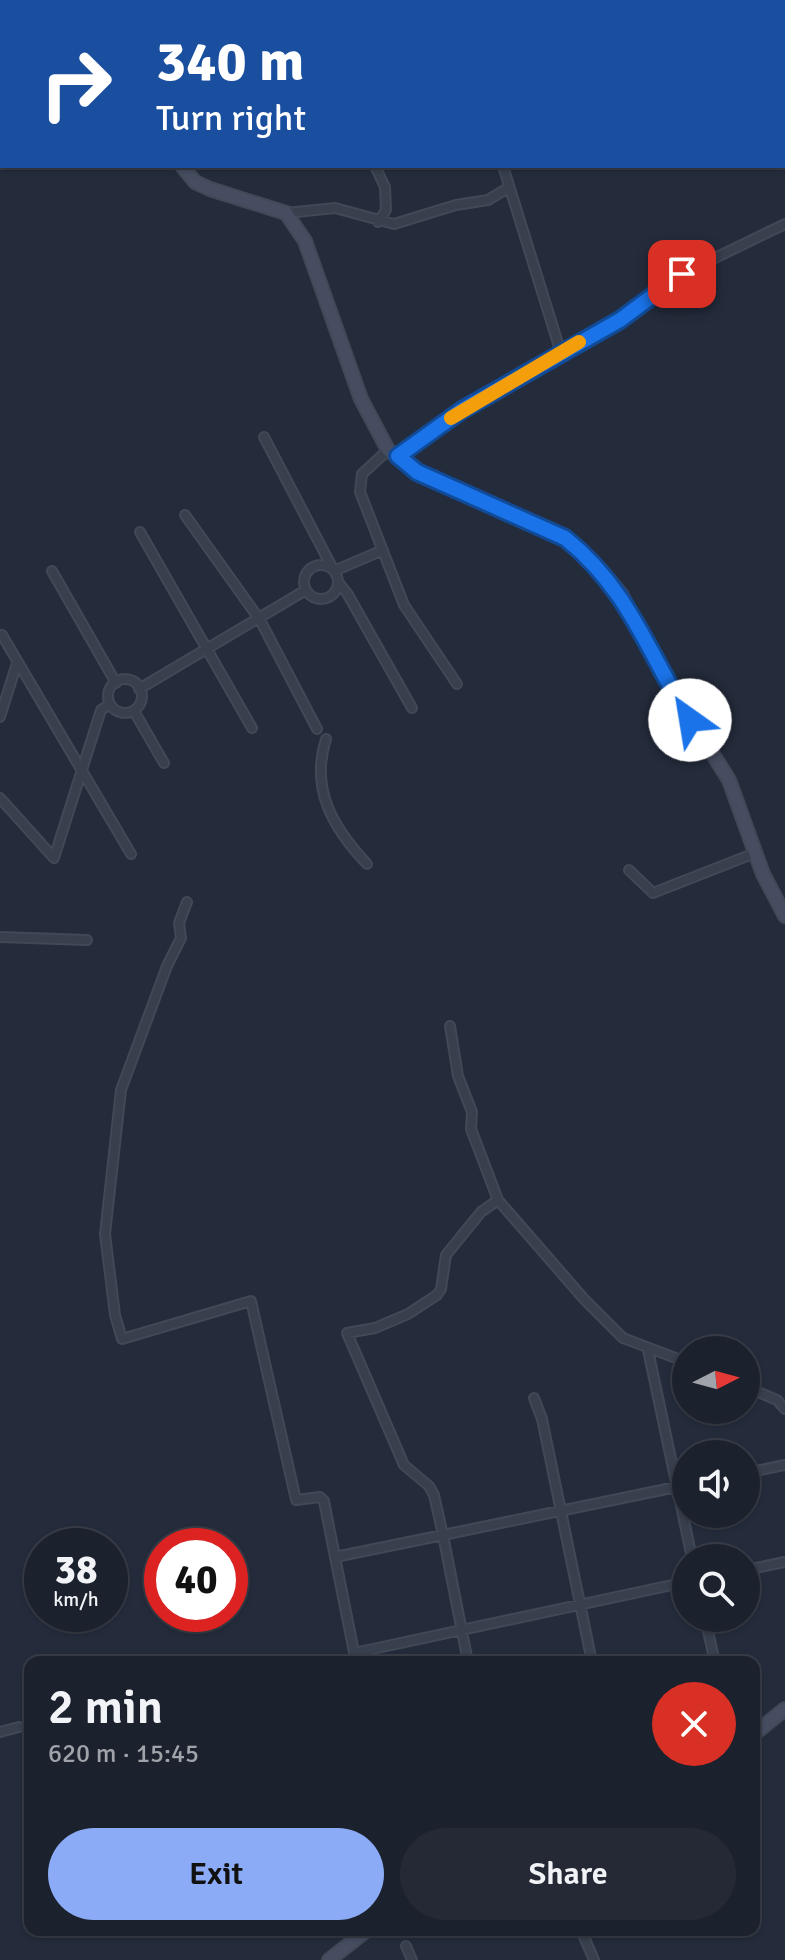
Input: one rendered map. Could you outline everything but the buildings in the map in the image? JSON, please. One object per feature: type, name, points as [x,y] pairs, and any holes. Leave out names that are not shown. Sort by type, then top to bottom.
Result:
[{"type":"street","points":[[184,168],[195,182],[210,189],[286,213],[335,208],[394,224],[456,205],[488,200],[508,188]]},
{"type":"street","points":[[376,168],[385,187],[386,210],[378,222]]},
{"type":"street","points":[[503,168],[561,353]]},
{"type":"street","points":[[286,213],[305,241],[361,399],[393,453],[417,472],[565,538],[602,571],[621,594],[661,672],[729,780],[755,853],[785,916]]},
{"type":"street","points":[[457,684],[404,605],[359,484],[370,463],[393,453],[620,320],[682,274],[785,224]]},
{"type":"street","points":[[264,437],[338,582],[412,708]]},
{"type":"street","points":[[185,515],[260,620],[317,729]]},
{"type":"street","points":[[140,532],[252,728]]},
{"type":"street","points":[[334,571],[383,550]]},
{"type":"street","points":[[334,571],[325,566],[315,567],[305,579],[306,590],[314,597],[325,599],[334,593],[338,582]]},
{"type":"street","points":[[52,571],[116,683]]},
{"type":"street","points":[[139,689],[306,590]]},
{"type":"street","points":[[2,635],[131,854]]},
{"type":"street","points":[[0,717],[17,663]]},
{"type":"street","points":[[129,680],[139,689],[141,702],[134,711],[123,713],[110,704],[108,693],[116,683],[129,680]]},
{"type":"street","points":[[0,798],[54,858],[101,710],[110,704]]},
{"type":"street","points":[[134,711],[164,763]]},
{"type":"street","points":[[326,739],[319,766],[325,805],[341,834],[367,864]]},
{"type":"street","points":[[629,870],[653,893],[755,853]]},
{"type":"street","points":[[187,902],[179,923],[181,938],[167,966],[121,1090],[105,1234],[115,1315],[122,1339],[251,1301],[296,1500],[320,1497],[324,1501],[355,1656]]},
{"type":"street","points":[[0,937],[87,940]]},
{"type":"street","points":[[450,1026],[458,1076],[472,1112],[471,1129],[498,1200],[623,1338],[672,1358]]},
{"type":"street","points":[[467,1656],[434,1495],[429,1486],[404,1465],[347,1333],[386,1324],[437,1295],[441,1289],[446,1255],[481,1212],[498,1200]]},
{"type":"street","points":[[648,1350],[672,1446]]},
{"type":"street","points":[[760,1393],[777,1400],[785,1409]]},
{"type":"street","points":[[534,1398],[542,1419],[591,1656]]},
{"type":"street","points":[[760,1470],[785,1465]]},
{"type":"street","points":[[335,1557],[672,1488]]},
{"type":"street","points":[[760,1567],[785,1562]]},
{"type":"street","points":[[363,1656],[462,1630],[672,1585]]},
{"type":"street","points":[[708,1632],[714,1656]]},
{"type":"street","points":[[760,1729],[784,1711]]},
{"type":"street","points":[[0,1732],[19,1727]]},
{"type":"street","points":[[329,1960],[359,1936]]},
{"type":"street","points":[[584,1936],[594,1960]]},
{"type":"street","points":[[406,1946],[412,1960]]},
{"type":"slow traffic","points":[[451,418],[579,342]]},
{"type":"route","points":[[682,274],[620,320],[462,410],[398,456],[417,472],[565,538],[576,547],[621,594],[690,720]]}]
